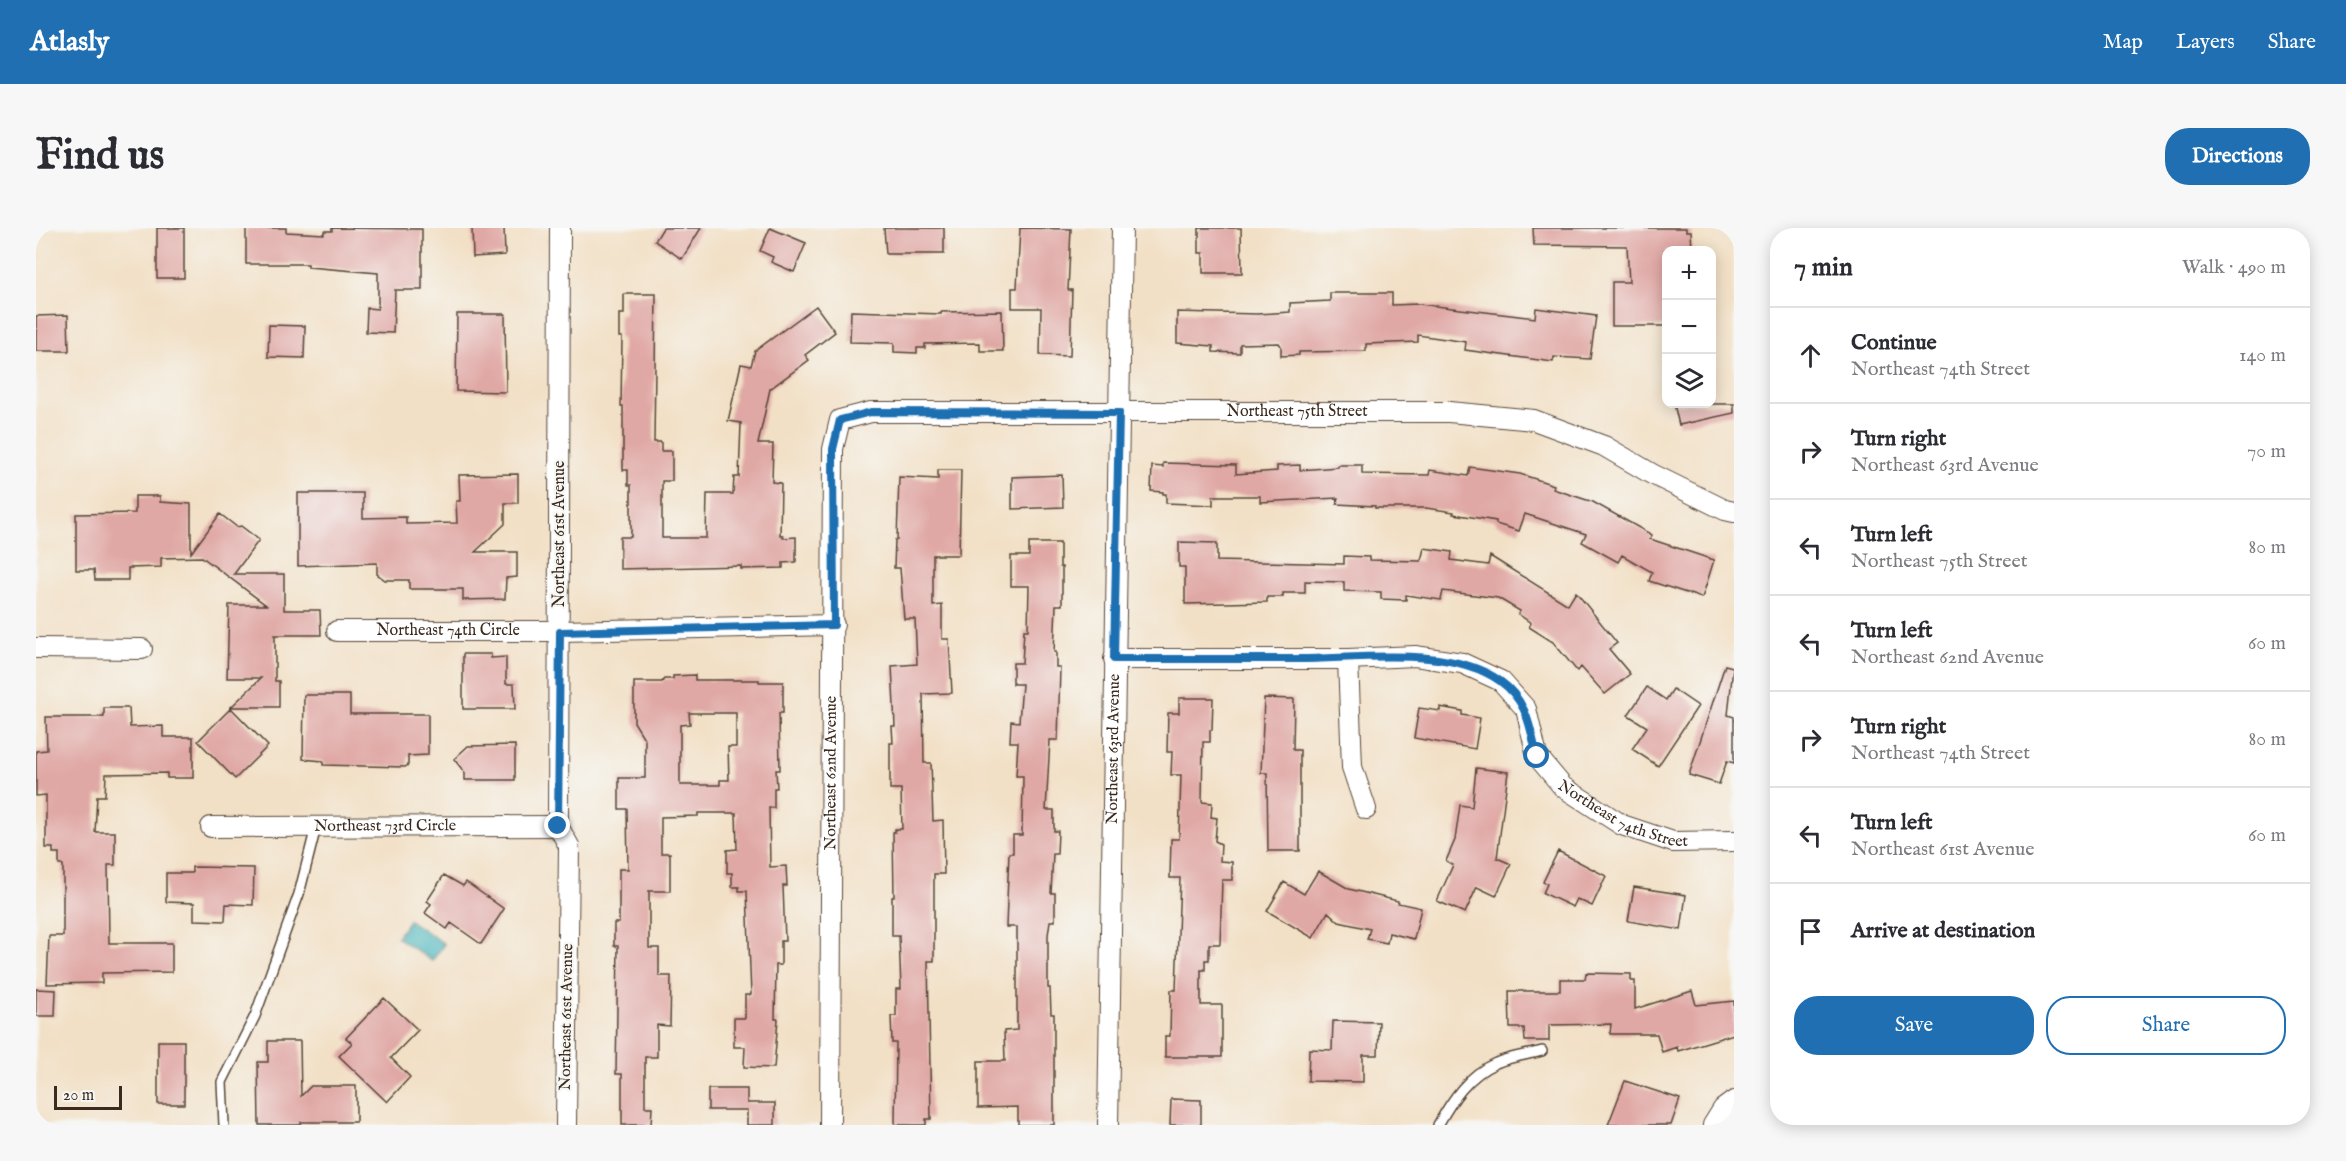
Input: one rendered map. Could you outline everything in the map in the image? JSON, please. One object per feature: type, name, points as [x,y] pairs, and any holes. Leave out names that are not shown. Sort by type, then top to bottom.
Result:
[{"type":"street","name":"Northeast 61st Avenue","points":[[560,228],[558,826],[569,846],[566,1125]]},
{"type":"street","name":"Northeast 63rd Avenue","points":[[1108,1125],[1122,228]]},
{"type":"street","name":"Northeast 75th Street","points":[[840,420],[871,412],[1449,412],[1534,420],[1604,446],[1652,474],[1725,510],[1734,512]]},
{"type":"street","name":"Northeast 62nd Avenue","points":[[830,1125],[833,449],[840,420]]},
{"type":"street","points":[[560,632],[834,625]]},
{"type":"street","name":"Northeast 74th Circle","points":[[337,631],[560,632]]},
{"type":"street","points":[[36,648],[142,649]]},
{"type":"street","name":"Northeast 74th Street","points":[[1114,659],[1348,659],[1415,656],[1462,663],[1501,681],[1526,710],[1537,756],[1563,787],[1622,825],[1672,842],[1734,841]]},
{"type":"street","points":[[1348,659],[1352,767],[1366,809]]},
{"type":"street","name":"Northeast 73rd Circle","points":[[211,827],[558,826]]},
{"type":"lane","points":[[224,1125],[222,1082],[255,1016],[299,894],[316,827]]},
{"type":"lane","points":[[1438,1125],[1453,1099],[1472,1078],[1496,1063],[1542,1051]]},
{"type":"water","points":[[409,920],[444,944],[432,961],[397,937]]},
{"type":"building","points":[[157,228],[184,228],[184,278],[157,278]]},
{"type":"building","points":[[246,228],[286,228],[286,232],[324,234],[324,231],[332,231],[332,228],[422,229],[422,290],[395,290],[393,333],[366,332],[367,308],[378,309],[378,273],[308,267],[308,264],[246,264]]},
{"type":"building","points":[[472,228],[504,228],[505,255],[473,257]]},
{"type":"building","points":[[663,228],[701,228],[682,259],[655,241]]},
{"type":"building","points":[[770,228],[806,243],[794,272],[771,262],[773,257],[760,251]]},
{"type":"building","points":[[884,228],[944,228],[944,254],[886,254]]},
{"type":"building","points":[[1020,228],[1071,229],[1068,290],[1072,290],[1070,356],[1040,355],[1041,308],[1012,308],[1012,288],[1017,288]]},
{"type":"building","points":[[1199,228],[1241,228],[1242,273],[1203,273],[1203,253],[1199,253]]},
{"type":"building","points":[[1533,228],[1686,228],[1686,231],[1691,231],[1692,246],[1662,246],[1662,326],[1612,326],[1612,282],[1629,282],[1627,246],[1534,245]]},
{"type":"building","points":[[1330,293],[1392,293],[1392,305],[1419,304],[1535,318],[1536,308],[1596,316],[1590,359],[1554,357],[1553,362],[1465,350],[1466,342],[1418,335],[1418,342],[1366,344],[1366,351],[1299,352],[1299,355],[1281,356],[1279,343],[1240,344],[1240,353],[1213,352],[1213,346],[1177,343],[1177,312],[1257,314],[1290,312],[1290,303],[1330,301]]},
{"type":"building","points":[[624,294],[656,294],[654,442],[661,442],[661,451],[672,451],[672,481],[662,481],[662,538],[706,538],[707,494],[733,494],[734,477],[739,477],[741,423],[728,421],[741,364],[751,366],[755,351],[816,306],[835,332],[805,355],[809,360],[770,389],[758,444],[773,444],[772,482],[781,483],[780,535],[783,535],[783,538],[796,537],[796,562],[783,563],[783,568],[741,569],[741,566],[620,569],[620,537],[631,537],[631,485],[628,485],[628,470],[623,470],[622,337],[619,337],[619,314],[624,314]]},
{"type":"building","points":[[851,311],[941,314],[941,312],[1002,311],[1003,351],[980,351],[980,343],[925,344],[925,348],[917,348],[917,353],[894,352],[894,343],[850,342]]},
{"type":"building","points":[[457,314],[505,314],[506,392],[456,391]]},
{"type":"building","points":[[68,315],[69,351],[36,351],[36,316]]},
{"type":"building","points":[[269,325],[305,326],[304,358],[268,357]]},
{"type":"building","points":[[1716,404],[1734,404],[1734,413],[1679,425],[1675,408],[1716,408]]},
{"type":"building","points":[[1163,463],[1236,465],[1236,474],[1277,471],[1277,466],[1300,465],[1300,470],[1338,467],[1338,465],[1362,465],[1362,474],[1429,475],[1430,470],[1468,476],[1470,467],[1520,474],[1554,485],[1553,489],[1593,502],[1652,535],[1650,539],[1714,560],[1702,598],[1649,581],[1652,572],[1622,555],[1618,562],[1582,542],[1586,534],[1525,514],[1519,531],[1496,524],[1496,521],[1453,514],[1454,512],[1426,508],[1375,508],[1375,506],[1337,504],[1338,498],[1260,502],[1260,496],[1213,496],[1213,505],[1166,503],[1166,494],[1151,491],[1152,466],[1163,467]]},
{"type":"building","points":[[938,470],[961,470],[959,555],[933,555],[933,606],[942,605],[942,639],[949,639],[952,693],[923,694],[924,763],[931,763],[933,821],[943,820],[944,874],[934,874],[934,961],[928,961],[931,1119],[926,1119],[926,1125],[895,1125],[896,1043],[892,1043],[891,1016],[896,1016],[896,989],[901,989],[899,936],[892,936],[893,832],[895,829],[902,829],[901,789],[890,789],[890,743],[893,743],[892,726],[895,726],[892,666],[917,664],[915,619],[904,619],[900,568],[894,568],[899,477],[938,479]]},
{"type":"building","points":[[518,474],[518,503],[505,503],[505,524],[475,552],[517,552],[517,577],[506,578],[505,599],[463,600],[463,589],[409,589],[409,580],[385,580],[377,574],[377,563],[298,566],[298,493],[363,493],[363,518],[406,517],[406,524],[457,523],[456,501],[460,501],[459,475]]},
{"type":"building","points":[[1062,475],[1063,507],[1012,509],[1012,477]]},
{"type":"building","points":[[135,496],[160,496],[160,502],[191,504],[191,553],[220,514],[237,527],[241,526],[259,540],[234,574],[284,574],[284,610],[320,610],[321,635],[275,635],[275,681],[279,681],[279,707],[231,707],[261,678],[227,678],[229,605],[266,605],[202,557],[161,558],[161,567],[128,568],[128,580],[95,580],[94,570],[76,570],[76,514],[135,513]]},
{"type":"building","points":[[1179,542],[1217,543],[1217,561],[1344,564],[1344,556],[1369,557],[1369,560],[1421,561],[1424,548],[1452,552],[1451,560],[1488,565],[1490,556],[1568,605],[1576,592],[1617,643],[1609,649],[1630,674],[1605,694],[1581,667],[1577,671],[1553,642],[1529,627],[1531,623],[1518,614],[1520,611],[1498,598],[1443,591],[1441,600],[1406,595],[1406,600],[1381,599],[1381,592],[1344,591],[1344,582],[1305,581],[1305,593],[1283,593],[1283,597],[1267,597],[1267,602],[1185,604],[1185,567],[1179,567]]},
{"type":"building","points":[[1029,543],[1060,543],[1060,567],[1062,567],[1062,605],[1056,605],[1054,652],[1056,652],[1056,667],[1060,667],[1058,740],[1050,740],[1046,810],[1054,810],[1054,831],[1058,831],[1057,854],[1053,854],[1051,893],[1055,893],[1055,921],[1050,921],[1048,935],[1048,988],[1050,988],[1051,1014],[1054,1014],[1054,1125],[1018,1125],[1018,1107],[978,1108],[978,1061],[1005,1061],[1004,1031],[1017,1030],[1017,927],[1006,927],[1009,853],[1013,853],[1013,835],[1022,835],[1023,776],[1016,776],[1018,742],[1010,742],[1011,721],[1019,722],[1022,684],[1013,684],[1013,663],[1022,663],[1024,630],[1028,630],[1029,586],[1011,586],[1011,556],[1029,556]]},
{"type":"building","points":[[463,654],[491,654],[491,658],[506,657],[506,684],[514,684],[515,709],[463,709]]},
{"type":"building","points":[[1725,665],[1733,667],[1728,715],[1734,717],[1734,763],[1727,761],[1719,784],[1689,775]]},
{"type":"building","points":[[695,675],[695,680],[783,682],[783,713],[779,713],[780,770],[776,770],[777,788],[774,788],[774,808],[769,808],[770,867],[786,866],[787,886],[783,886],[785,941],[781,941],[781,965],[776,965],[775,1019],[778,1019],[774,1068],[744,1067],[745,1047],[734,1047],[734,1018],[745,1018],[745,995],[751,995],[747,891],[739,891],[739,887],[732,887],[732,873],[727,873],[727,850],[737,849],[736,813],[698,813],[698,816],[661,817],[661,853],[670,853],[670,891],[649,891],[649,948],[659,948],[659,976],[671,976],[670,1026],[657,1025],[657,1057],[645,1057],[645,1107],[652,1107],[651,1125],[622,1125],[622,1074],[616,1074],[618,946],[614,946],[614,923],[619,923],[619,869],[628,869],[627,809],[619,809],[619,778],[645,778],[645,740],[634,722],[634,682],[662,682],[664,679],[673,679],[673,676]],"holes":[[[689,713],[736,713],[736,747],[728,747],[729,780],[720,780],[720,785],[680,785],[680,725],[690,724]]]},
{"type":"building","points":[[1647,687],[1666,700],[1673,689],[1698,706],[1658,766],[1632,749],[1647,727],[1628,715]]},
{"type":"building","points":[[304,695],[350,695],[350,714],[428,714],[428,755],[408,756],[408,765],[405,767],[323,765],[323,761],[303,759]]},
{"type":"building","points":[[1179,698],[1213,698],[1210,742],[1203,742],[1202,802],[1212,803],[1211,817],[1217,818],[1215,841],[1221,844],[1220,861],[1232,862],[1232,880],[1222,880],[1220,944],[1209,944],[1209,960],[1205,960],[1205,970],[1201,970],[1201,1005],[1222,1005],[1222,1057],[1165,1057],[1165,1036],[1170,1036],[1171,990],[1176,990],[1180,878],[1170,878],[1171,839],[1179,839],[1181,775],[1171,775],[1172,752],[1167,752],[1168,713],[1179,713]]},
{"type":"building","points":[[1264,698],[1294,699],[1293,750],[1300,750],[1300,851],[1268,851],[1267,773],[1261,773]]},
{"type":"building","points":[[1440,707],[1462,711],[1462,715],[1480,718],[1475,749],[1414,738],[1419,708],[1440,711]]},
{"type":"building","points":[[104,708],[129,708],[130,727],[163,726],[163,737],[193,737],[193,778],[167,778],[167,773],[106,774],[105,796],[97,796],[95,832],[115,832],[115,865],[108,865],[109,943],[172,943],[172,972],[102,973],[102,983],[47,984],[49,936],[63,936],[63,865],[59,865],[59,853],[53,853],[53,848],[46,848],[46,795],[36,796],[36,751],[47,750],[46,717],[104,717]]},
{"type":"building","points":[[231,708],[268,746],[235,779],[198,741]]},
{"type":"building","points":[[515,745],[515,780],[465,780],[465,773],[454,759],[468,746]]},
{"type":"building","points":[[1476,768],[1508,772],[1497,858],[1511,864],[1496,896],[1477,887],[1465,913],[1437,901],[1453,865],[1446,861],[1455,840],[1460,805],[1472,807]]},
{"type":"building","points":[[1558,851],[1606,876],[1592,906],[1577,899],[1573,907],[1543,893],[1547,884],[1543,882]]},
{"type":"building","points":[[192,867],[254,868],[253,905],[226,904],[225,921],[194,920],[194,903],[166,902],[166,873],[192,873]]},
{"type":"building","points":[[1318,871],[1349,889],[1421,908],[1414,939],[1389,933],[1387,943],[1367,939],[1370,929],[1339,922],[1328,912],[1313,938],[1267,911],[1284,882],[1304,894]]},
{"type":"building","points":[[444,875],[463,886],[466,882],[504,909],[481,944],[451,923],[447,929],[425,913],[431,904],[427,901]]},
{"type":"building","points":[[1634,887],[1686,895],[1681,930],[1628,921]]},
{"type":"building","points":[[1586,973],[1631,974],[1631,981],[1635,981],[1635,1009],[1692,991],[1696,1005],[1734,1001],[1734,1034],[1678,1051],[1677,1047],[1662,1052],[1657,1034],[1610,1034],[1611,1024],[1549,1025],[1549,1041],[1525,1041],[1524,1028],[1510,1028],[1509,991],[1560,991],[1560,979],[1585,979]]},
{"type":"building","points":[[36,989],[56,990],[55,1016],[36,1016]]},
{"type":"building","points":[[384,998],[418,1030],[391,1058],[410,1077],[387,1102],[339,1056],[352,1043],[346,1038]]},
{"type":"building","points":[[1333,1021],[1379,1022],[1378,1055],[1363,1055],[1363,1082],[1308,1081],[1309,1049],[1332,1050]]},
{"type":"building","points":[[158,1041],[184,1041],[184,1104],[158,1104]]},
{"type":"building","points":[[268,1041],[300,1041],[301,1096],[311,1086],[356,1086],[356,1122],[259,1125],[258,1062],[268,1062]]},
{"type":"building","points":[[1625,1081],[1680,1099],[1671,1125],[1608,1125]]},
{"type":"building","points":[[708,1089],[747,1089],[747,1103],[775,1103],[775,1125],[747,1125],[747,1110],[708,1110]]},
{"type":"building","points":[[1171,1099],[1201,1100],[1201,1125],[1170,1125]]},
{"type":"route","points":[[558,826],[560,632],[834,625],[833,449],[840,420],[871,412],[1119,413],[1114,659],[1348,659],[1415,656],[1462,663],[1501,681],[1526,710],[1537,756]]}]
